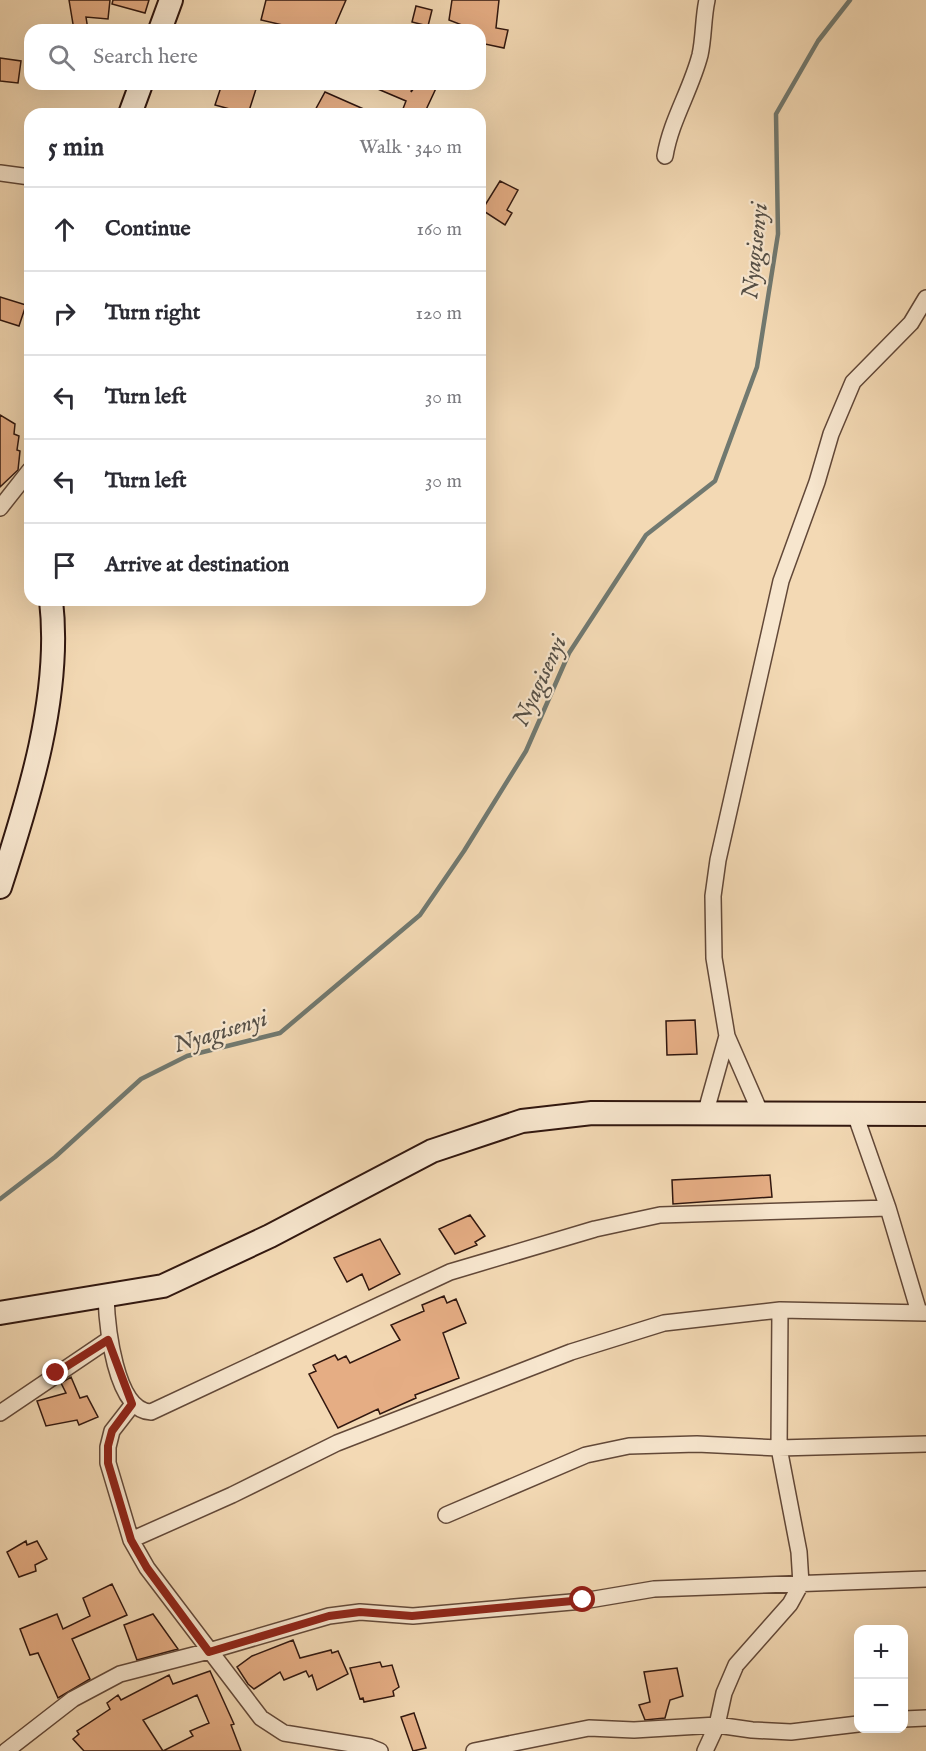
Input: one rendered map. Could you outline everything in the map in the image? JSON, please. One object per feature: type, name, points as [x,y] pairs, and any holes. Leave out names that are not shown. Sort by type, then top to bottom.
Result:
[{"type":"main road","points":[[162,24],[171,0]]},
{"type":"main road","points":[[132,108],[139,90]]},
{"type":"main road","points":[[0,887],[47,721],[55,635],[52,606]]},
{"type":"main road","points":[[0,1313],[163,1286],[270,1236],[432,1151],[522,1121],[592,1113],[706,1111],[762,1114],[926,1114]]},
{"type":"street","points":[[665,156],[669,131],[687,95],[700,55],[707,0]]},
{"type":"street","points":[[0,173],[24,176]]},
{"type":"street","points":[[762,1114],[727,1036],[714,958],[713,896],[718,861],[781,581],[817,482],[831,434],[853,382],[911,322],[926,298]]},
{"type":"street","points":[[0,508],[24,478]]},
{"type":"street","points":[[706,1111],[727,1036]]},
{"type":"street","points":[[131,1540],[232,1495],[337,1443],[571,1352],[664,1323],[780,1310],[923,1313],[855,1114]]},
{"type":"street","points":[[106,1297],[108,1340],[132,1404],[142,1412],[152,1412],[450,1272],[595,1229],[660,1215],[888,1208]]},
{"type":"street","points":[[705,1751],[717,1725],[724,1693],[736,1665],[790,1604],[801,1584],[799,1552],[779,1448],[780,1310]]},
{"type":"street","points":[[0,1413],[108,1340]]},
{"type":"street","points":[[132,1404],[112,1431],[108,1446],[108,1463],[131,1540],[147,1568],[261,1718],[284,1733],[370,1747],[380,1751]]},
{"type":"street","points":[[446,1515],[586,1455],[629,1446],[697,1444],[779,1448],[926,1444]]},
{"type":"street","points":[[6,1751],[73,1699],[120,1674],[209,1652],[295,1624],[360,1612],[412,1616],[583,1600],[654,1589],[926,1579]]},
{"type":"street","points":[[908,1719],[926,1718]]},
{"type":"street","points":[[474,1751],[589,1728],[634,1730],[717,1725],[791,1732],[854,1724]]},
{"type":"building","points":[[69,0],[110,0],[108,19],[86,17],[87,24],[73,24]]},
{"type":"building","points":[[113,0],[149,0],[145,13],[112,4]]},
{"type":"building","points":[[266,0],[346,0],[336,24],[278,24],[261,20]]},
{"type":"building","points":[[452,0],[499,0],[496,28],[508,30],[504,48],[486,44],[486,24],[459,24],[449,20]]},
{"type":"building","points":[[416,6],[432,10],[428,24],[412,22]]},
{"type":"building","points":[[0,58],[21,61],[18,83],[0,81]]},
{"type":"building","points":[[220,90],[256,90],[250,108],[226,108],[215,105]]},
{"type":"building","points":[[380,90],[412,90],[411,92],[412,90],[435,90],[427,108],[403,108],[406,101]]},
{"type":"building","points":[[325,92],[361,108],[316,108]]},
{"type":"building","points":[[500,181],[518,190],[507,210],[512,213],[505,225],[486,213],[486,204]]},
{"type":"building","points":[[0,297],[24,304],[19,326],[0,320]]},
{"type":"building","points":[[0,415],[15,424],[14,434],[19,436],[17,450],[20,451],[18,470],[0,487]]},
{"type":"building","points":[[695,1020],[697,1054],[667,1055],[666,1021]]},
{"type":"building","points":[[770,1175],[772,1197],[673,1204],[672,1180]]},
{"type":"building","points":[[470,1215],[485,1236],[475,1242],[477,1245],[455,1254],[439,1229]]},
{"type":"building","points":[[380,1239],[400,1274],[369,1290],[362,1274],[347,1282],[334,1258]]},
{"type":"building","points":[[444,1296],[447,1303],[456,1299],[466,1323],[443,1333],[459,1378],[415,1395],[416,1398],[380,1414],[378,1409],[338,1428],[309,1374],[316,1371],[313,1365],[335,1355],[338,1360],[346,1356],[350,1363],[400,1340],[391,1325],[424,1311],[422,1305]]},
{"type":"building","points":[[71,1377],[80,1398],[87,1396],[98,1417],[79,1425],[77,1420],[46,1426],[37,1401],[66,1393],[61,1383]]},
{"type":"building","points":[[26,1541],[27,1545],[37,1541],[47,1559],[35,1565],[36,1571],[19,1577],[7,1552]]},
{"type":"building","points":[[112,1584],[127,1615],[72,1639],[90,1679],[58,1698],[38,1653],[30,1655],[20,1629],[57,1614],[63,1629],[90,1616],[83,1598]]},
{"type":"building","points":[[153,1614],[178,1649],[137,1660],[124,1625]]},
{"type":"building","points":[[293,1640],[300,1658],[331,1650],[332,1653],[338,1651],[348,1674],[317,1690],[312,1675],[309,1677],[306,1671],[284,1680],[280,1672],[254,1689],[248,1684],[237,1667],[252,1656]]},
{"type":"building","points":[[380,1662],[382,1667],[392,1665],[399,1687],[393,1691],[394,1696],[364,1702],[363,1698],[360,1699],[350,1668]]},
{"type":"building","points":[[677,1668],[683,1696],[670,1700],[665,1718],[645,1720],[639,1705],[650,1702],[644,1672]]},
{"type":"building","points":[[210,1671],[234,1724],[231,1725],[241,1751],[163,1751],[84,1751],[73,1739],[79,1734],[77,1731],[110,1709],[107,1703],[118,1695],[121,1700],[169,1675],[173,1684]],"holes":[[[197,1695],[209,1723],[190,1731],[193,1736],[163,1751],[143,1720]]]},
{"type":"building","points":[[414,1713],[426,1748],[413,1751],[401,1717]]},
{"type":"waterway","name":"Nyagisenyi","points":[[0,1199],[55,1157],[141,1079],[187,1056],[280,1033],[420,915],[464,851],[526,751],[569,653],[646,535],[715,481],[757,367],[778,234],[776,114],[818,41],[850,0]]},
{"type":"route","points":[[56,1373],[108,1340],[114,1362],[132,1404],[112,1431],[108,1446],[108,1463],[131,1540],[147,1568],[209,1652],[295,1624],[329,1616],[360,1612],[412,1616],[583,1600]]}]
